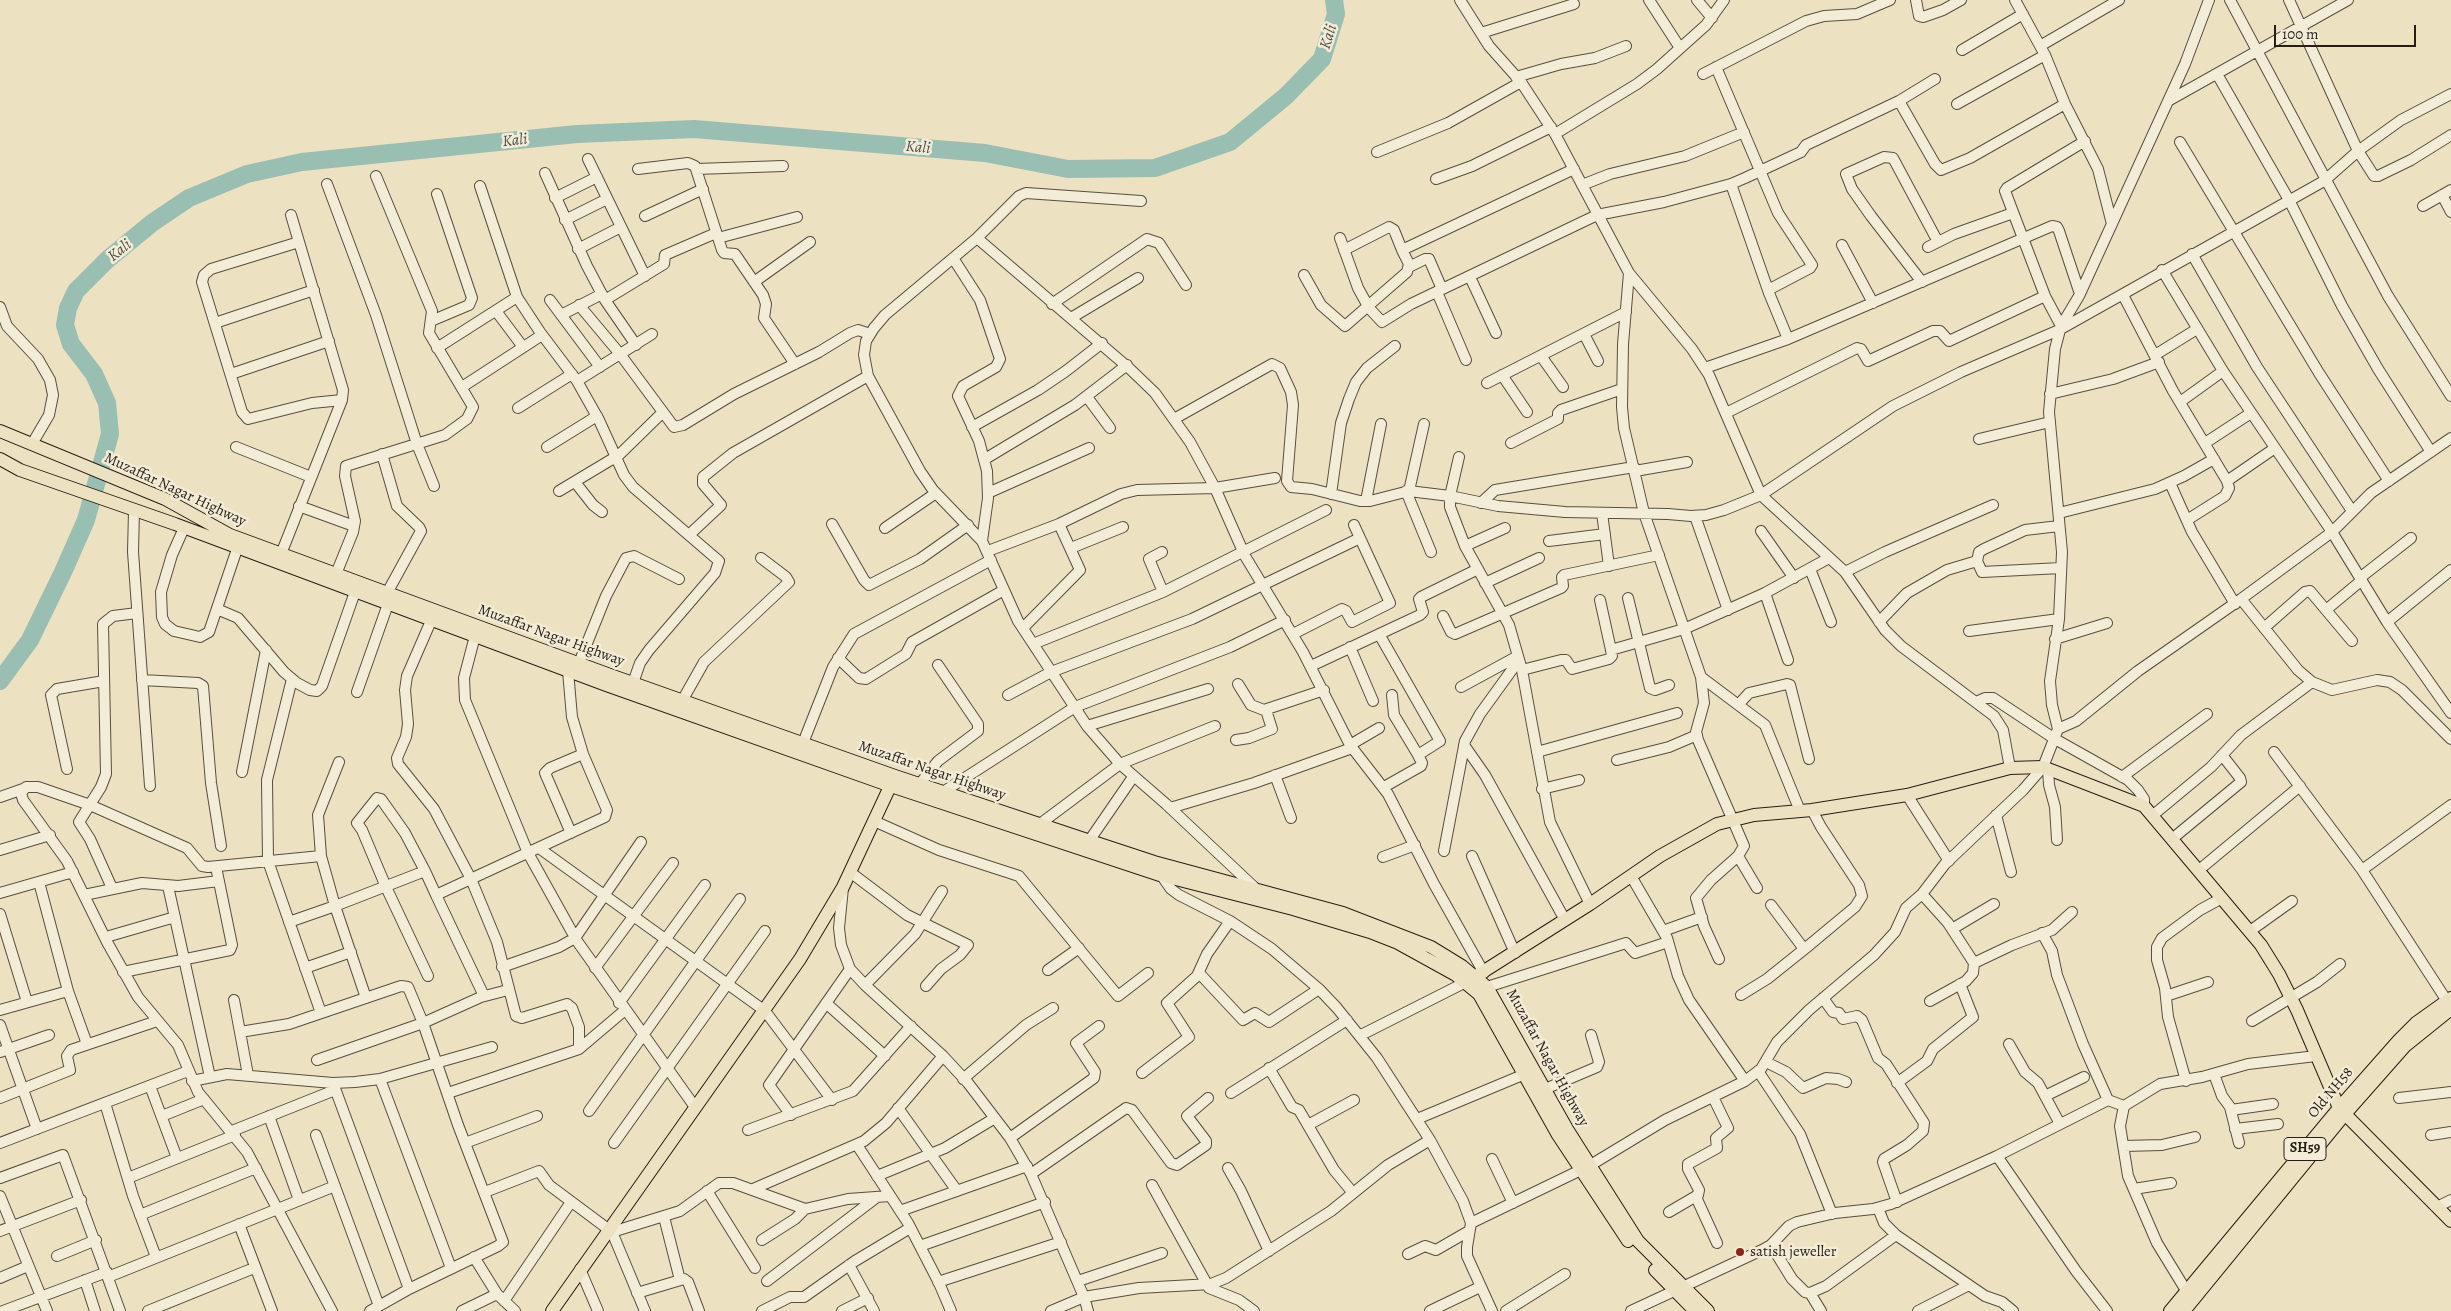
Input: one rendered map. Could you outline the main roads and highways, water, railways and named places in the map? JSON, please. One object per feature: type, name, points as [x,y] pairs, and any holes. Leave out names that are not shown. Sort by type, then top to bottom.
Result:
[{"type":"main road","name":"Muzaffar Nagar Highway","points":[[0,431],[183,508],[230,535],[336,574],[387,599],[1160,875],[1268,902],[1370,932],[1475,978],[1486,1004],[1525,1074],[1585,1169],[1638,1241],[1679,1288],[1702,1310]]},
{"type":"main road","name":"Muzaffar Nagar Highway","points":[[0,459],[20,470],[184,528],[354,592],[387,599]]},
{"type":"main road","name":"Muzaffar Nagar Highway","points":[[433,615],[475,636],[573,667],[633,683],[803,743],[893,781]]},
{"type":"main road","points":[[1475,978],[1702,832],[1734,819],[1754,815],[1806,811],[1906,795],[2010,768],[2045,768],[2148,811],[2250,931],[2279,974],[2342,1111],[2451,1221]]},
{"type":"main road","points":[[552,1311],[800,959],[843,887],[893,781]]},
{"type":"main road","name":"Muzaffar Nagar Highway","points":[[916,789],[943,792],[1154,862],[1254,887],[1343,913],[1431,947],[1487,987],[1545,1089],[1585,1169]]},
{"type":"main road","name":"Old NH58","points":[[2170,1311],[2342,1111],[2450,1003]]},
{"type":"main road","name":"Old NH58","points":[[2184,1311],[2342,1111]]},
{"type":"waterway","name":"Kali","points":[[0,681],[30,640],[63,572],[86,520],[110,434],[107,403],[94,374],[71,344],[65,325],[68,308],[76,291],[107,260],[152,223],[189,198],[247,174],[302,162],[577,134],[694,129],[985,153],[1068,169],[1155,168],[1230,142],[1286,96],[1322,59],[1336,14],[1334,0]]},
{"type":"place","name":"satish jeweller","points":[[1740,1252]]}]
